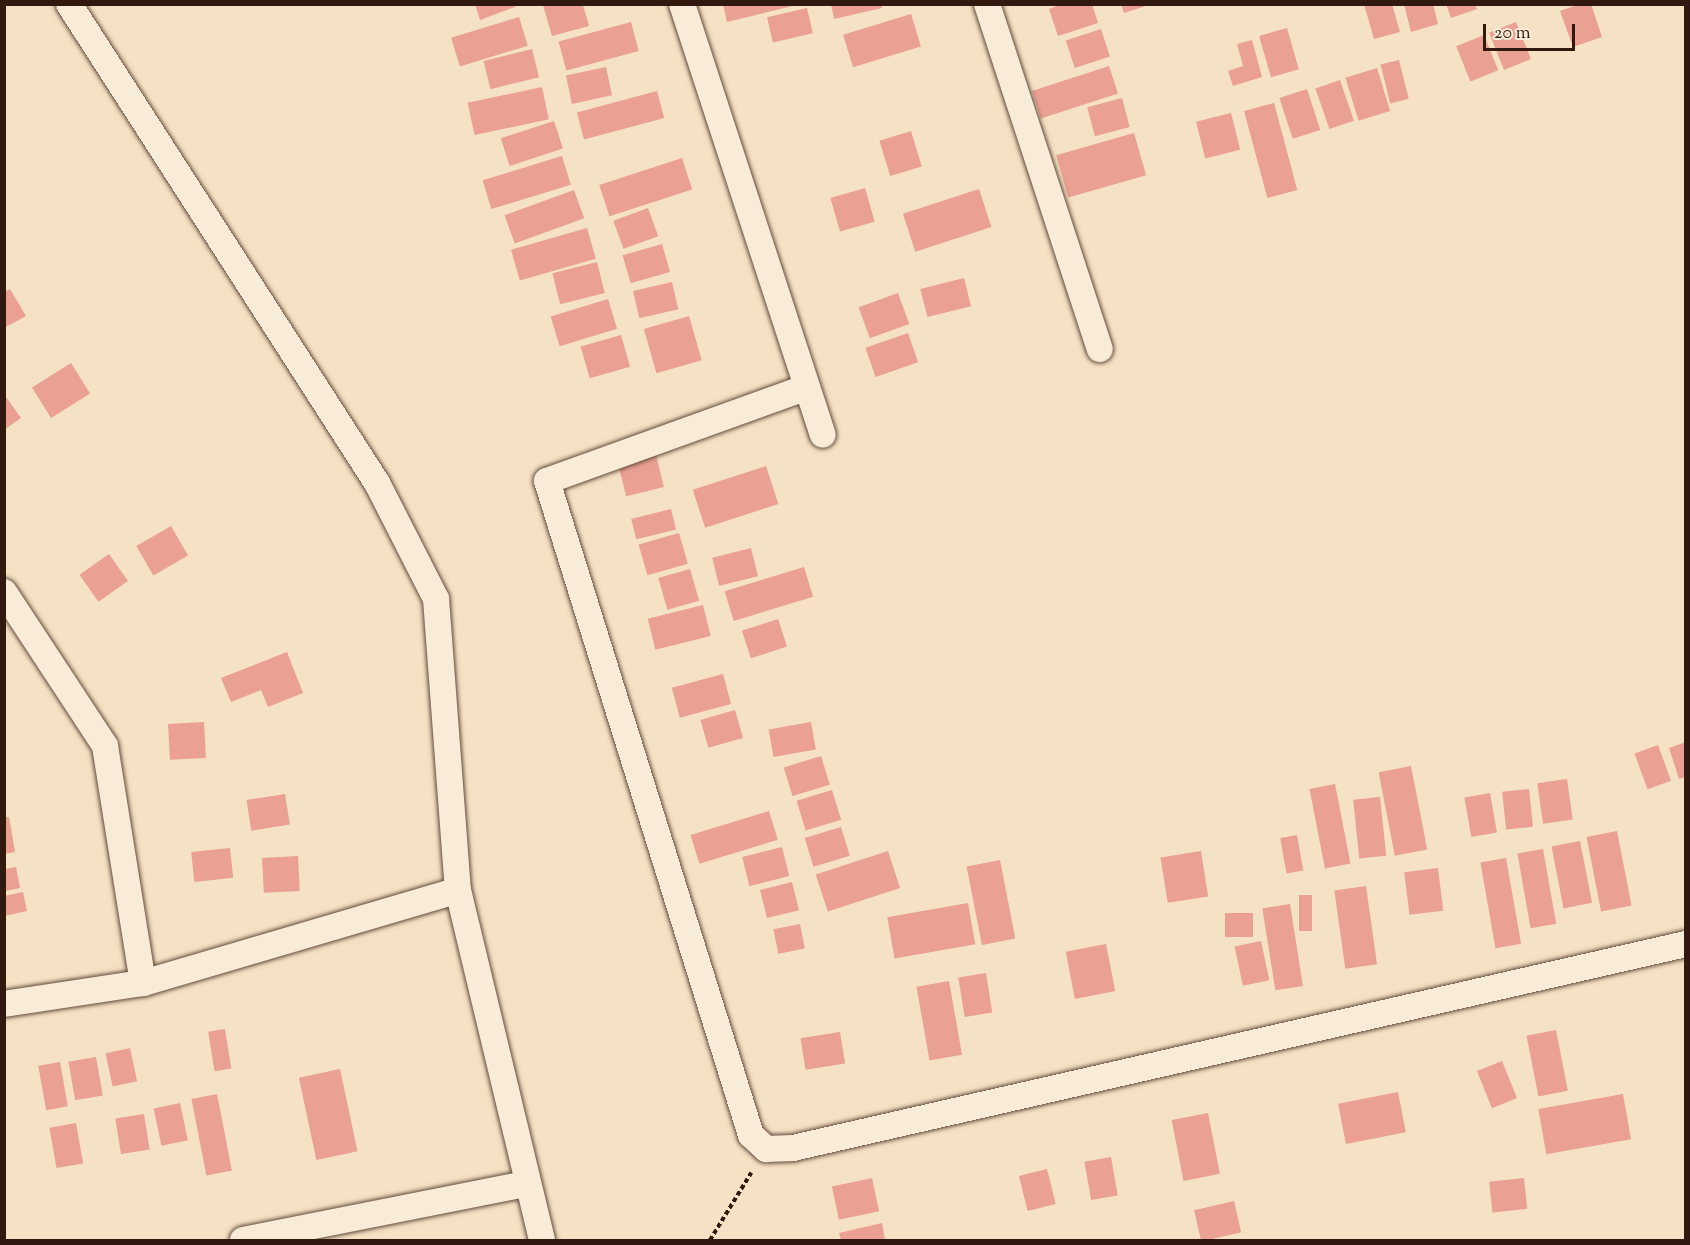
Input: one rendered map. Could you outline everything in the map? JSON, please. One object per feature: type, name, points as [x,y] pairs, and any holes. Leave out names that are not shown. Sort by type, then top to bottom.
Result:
[{"type":"street","points":[[69,4],[377,483],[436,598],[458,890],[542,1240]]},
{"type":"street","points":[[682,4],[804,388],[824,435]]},
{"type":"street","points":[[987,4],[1100,349]]},
{"type":"street","points":[[804,388],[547,481],[751,1135],[766,1149],[793,1148],[1686,944]]},
{"type":"street","points":[[4,592],[105,746],[143,983]]},
{"type":"street","points":[[4,1004],[143,983],[458,890]]},
{"type":"street","points":[[243,1240],[527,1184]]},
{"type":"path","points":[[710,1240],[766,1149]]},
{"type":"building","points":[[475,4],[514,4],[515,7],[480,20]]},
{"type":"building","points":[[723,4],[796,4],[796,5],[727,22]]},
{"type":"building","points":[[831,4],[881,4],[882,8],[834,19]]},
{"type":"building","points":[[1062,4],[1092,4],[1098,23],[1058,36],[1049,9]]},
{"type":"building","points":[[1121,4],[1149,4],[1149,5],[1124,13]]},
{"type":"building","points":[[1364,4],[1392,4],[1400,32],[1374,39]]},
{"type":"building","points":[[1404,4],[1433,4],[1438,24],[1411,32]]},
{"type":"building","points":[[1446,4],[1475,4],[1477,9],[1451,18]]},
{"type":"building","points":[[1580,4],[1591,4],[1602,37],[1573,47],[1560,11]]},
{"type":"building","points":[[543,5],[583,5],[589,26],[552,36]]},
{"type":"building","points":[[807,8],[813,33],[773,43],[767,17]]},
{"type":"building","points":[[911,14],[921,47],[853,67],[843,35]]},
{"type":"building","points":[[519,17],[528,46],[460,66],[451,38]]},
{"type":"building","points":[[631,22],[639,51],[566,70],[559,41]]},
{"type":"building","points":[[1516,22],[1531,59],[1504,70],[1489,33]]},
{"type":"building","points":[[1287,28],[1299,69],[1271,77],[1259,36]]},
{"type":"building","points":[[1101,29],[1110,57],[1075,68],[1066,40]]},
{"type":"building","points":[[1484,35],[1498,70],[1470,81],[1456,46]]},
{"type":"building","points":[[1252,40],[1262,77],[1233,86],[1228,71],[1243,66],[1237,44]]},
{"type":"building","points":[[532,49],[539,77],[491,89],[483,61]]},
{"type":"building","points":[[1399,60],[1409,99],[1390,103],[1381,65]]},
{"type":"building","points":[[1109,66],[1118,94],[1041,119],[1032,91]]},
{"type":"building","points":[[606,67],[612,95],[572,104],[566,76]]},
{"type":"building","points":[[1377,68],[1390,111],[1359,121],[1345,78]]},
{"type":"building","points":[[1340,80],[1354,121],[1329,129],[1315,88]]},
{"type":"building","points":[[542,87],[549,119],[475,135],[468,103]]},
{"type":"building","points":[[1307,89],[1320,130],[1293,139],[1279,98]]},
{"type":"building","points":[[657,91],[664,118],[584,140],[577,112]]},
{"type":"building","points":[[1122,98],[1130,127],[1095,136],[1087,107]]},
{"type":"building","points":[[1274,103],[1297,190],[1267,198],[1244,111]]},
{"type":"building","points":[[1231,113],[1240,150],[1205,159],[1196,122]]},
{"type":"building","points":[[554,121],[563,149],[510,166],[501,138]]},
{"type":"building","points":[[911,131],[922,166],[890,176],[879,141]]},
{"type":"building","points":[[1134,133],[1146,175],[1068,198],[1056,155]]},
{"type":"building","points":[[562,156],[571,185],[491,209],[483,180]]},
{"type":"building","points":[[682,158],[692,189],[609,216],[599,185]]},
{"type":"building","points":[[865,188],[875,222],[840,232],[830,198]]},
{"type":"building","points":[[979,189],[991,227],[915,252],[903,214]]},
{"type":"building","points":[[574,190],[584,218],[515,244],[504,215]]},
{"type":"building","points":[[648,208],[658,236],[623,249],[613,221]]},
{"type":"building","points":[[587,228],[596,259],[520,281],[511,250]]},
{"type":"building","points":[[662,244],[670,272],[631,283],[623,255]]},
{"type":"building","points":[[597,262],[605,293],[560,304],[552,273]]},
{"type":"building","points":[[964,278],[971,306],[927,317],[920,289]]},
{"type":"building","points":[[672,282],[678,309],[639,318],[633,291]]},
{"type":"building","points":[[10,289],[26,316],[4,328],[4,292]]},
{"type":"building","points":[[898,293],[909,324],[870,338],[859,307]]},
{"type":"building","points":[[608,299],[617,329],[560,346],[551,317]]},
{"type":"building","points":[[689,316],[702,360],[657,373],[644,329]]},
{"type":"building","points":[[908,333],[918,362],[876,377],[865,348]]},
{"type":"building","points":[[621,335],[630,367],[590,378],[581,347]]},
{"type":"building","points":[[71,363],[90,394],[51,418],[32,387]]},
{"type":"building","points":[[4,394],[21,418],[4,430]]},
{"type":"building","points":[[655,451],[664,487],[626,496],[617,460]]},
{"type":"building","points":[[766,466],[778,504],[705,528],[693,490]]},
{"type":"building","points":[[671,509],[676,529],[636,539],[631,519]]},
{"type":"building","points":[[171,526],[188,555],[153,575],[136,546]]},
{"type":"building","points":[[679,533],[688,564],[647,575],[639,545]]},
{"type":"building","points":[[751,548],[758,576],[719,586],[712,558]]},
{"type":"building","points":[[109,554],[128,581],[98,602],[80,575]]},
{"type":"building","points":[[804,567],[813,597],[734,621],[725,591]]},
{"type":"building","points":[[690,569],[699,601],[667,610],[658,578]]},
{"type":"building","points":[[703,605],[711,636],[655,650],[648,619]]},
{"type":"building","points":[[778,619],[787,647],[751,658],[742,631]]},
{"type":"building","points":[[287,652],[303,693],[268,707],[261,690],[231,702],[221,678]]},
{"type":"building","points":[[723,674],[731,704],[680,718],[672,688]]},
{"type":"building","points":[[735,710],[743,738],[708,748],[700,720]]},
{"type":"building","points":[[204,722],[206,758],[170,760],[168,724]]},
{"type":"building","points":[[811,722],[816,750],[774,757],[769,729]]},
{"type":"building","points":[[1686,742],[1686,777],[1679,779],[1669,748]]},
{"type":"building","points":[[1658,745],[1671,781],[1648,789],[1635,754]]},
{"type":"building","points":[[821,756],[830,785],[792,796],[784,767]]},
{"type":"building","points":[[1411,766],[1427,849],[1395,856],[1379,772]]},
{"type":"building","points":[[1567,779],[1573,820],[1543,824],[1537,783]]},
{"type":"building","points":[[1335,784],[1350,864],[1325,868],[1309,789]]},
{"type":"building","points":[[1529,789],[1533,827],[1506,830],[1502,792]]},
{"type":"building","points":[[832,790],[841,820],[806,830],[797,801]]},
{"type":"building","points":[[1490,793],[1497,832],[1471,837],[1464,798]]},
{"type":"building","points":[[285,794],[290,825],[251,831],[246,800]]},
{"type":"building","points":[[1380,797],[1386,856],[1359,858],[1353,800]]},
{"type":"building","points":[[769,811],[778,840],[699,864],[691,835]]},
{"type":"building","points":[[4,817],[9,817],[15,852],[4,854]]},
{"type":"building","points":[[841,827],[850,856],[813,867],[805,838]]},
{"type":"building","points":[[1617,831],[1632,906],[1601,912],[1587,837]]},
{"type":"building","points":[[1297,835],[1303,870],[1287,873],[1280,838]]},
{"type":"building","points":[[1580,841],[1592,903],[1564,908],[1552,847]]},
{"type":"building","points":[[782,847],[789,876],[749,886],[742,857]]},
{"type":"building","points":[[230,848],[233,878],[194,882],[191,852]]},
{"type":"building","points":[[1543,849],[1556,924],[1531,928],[1517,854]]},
{"type":"building","points":[[888,851],[900,888],[828,912],[816,874]]},
{"type":"building","points":[[1201,851],[1208,896],[1168,903],[1161,857]]},
{"type":"building","points":[[298,856],[300,891],[264,893],[262,858]]},
{"type":"building","points":[[1506,858],[1521,944],[1496,948],[1480,863]]},
{"type":"building","points":[[1000,860],[1015,939],[982,945],[967,866]]},
{"type":"building","points":[[16,867],[20,888],[5,891],[5,869]]},
{"type":"building","points":[[1438,868],[1443,911],[1409,915],[1404,872]]},
{"type":"building","points":[[792,882],[799,910],[767,918],[760,890]]},
{"type":"building","points":[[1366,886],[1377,964],[1345,969],[1334,890]]},
{"type":"building","points":[[23,892],[27,911],[4,916],[4,896]]},
{"type":"building","points":[[1299,895],[1312,895],[1312,931],[1299,931]]},
{"type":"building","points":[[968,903],[975,944],[895,959],[887,917]]},
{"type":"building","points":[[1290,904],[1303,986],[1275,990],[1262,908]]},
{"type":"building","points":[[1225,913],[1253,913],[1253,937],[1225,937]]},
{"type":"building","points":[[800,924],[805,949],[778,954],[773,929]]},
{"type":"building","points":[[1261,941],[1269,980],[1243,986],[1235,947]]},
{"type":"building","points":[[1106,944],[1115,991],[1075,999],[1066,952]]},
{"type":"building","points":[[986,973],[992,1013],[965,1017],[958,977]]},
{"type":"building","points":[[949,981],[962,1055],[930,1061],[917,987]]},
{"type":"building","points":[[225,1029],[231,1069],[214,1071],[208,1032]]},
{"type":"building","points":[[1556,1030],[1568,1091],[1538,1097],[1527,1036]]},
{"type":"building","points":[[840,1032],[845,1064],[805,1070],[800,1038]]},
{"type":"building","points":[[130,1048],[137,1081],[113,1086],[106,1053]]},
{"type":"building","points":[[96,1057],[103,1095],[75,1100],[68,1062]]},
{"type":"building","points":[[1502,1061],[1517,1098],[1492,1108],[1477,1071]]},
{"type":"building","points":[[60,1062],[68,1106],[46,1110],[38,1066]]},
{"type":"building","points":[[340,1069],[357,1151],[316,1160],[299,1078]]},
{"type":"building","points":[[1398,1092],[1406,1132],[1346,1144],[1338,1104]]},
{"type":"building","points":[[217,1094],[232,1171],[206,1176],[191,1099]]},
{"type":"building","points":[[1623,1094],[1631,1139],[1546,1154],[1538,1109]]},
{"type":"building","points":[[180,1103],[188,1140],[161,1146],[154,1109]]},
{"type":"building","points":[[1208,1113],[1220,1174],[1184,1181],[1172,1120]]},
{"type":"building","points":[[144,1114],[150,1150],[121,1154],[115,1119]]},
{"type":"building","points":[[76,1123],[83,1163],[57,1168],[49,1128]]},
{"type":"building","points":[[1111,1157],[1118,1195],[1091,1200],[1084,1162]]},
{"type":"building","points":[[1047,1169],[1056,1204],[1028,1211],[1019,1176]]},
{"type":"building","points":[[872,1178],[879,1211],[839,1220],[832,1187]]},
{"type":"building","points":[[1524,1178],[1527,1209],[1492,1212],[1489,1182]]},
{"type":"building","points":[[1234,1201],[1241,1232],[1201,1240],[1194,1210]]},
{"type":"building","points":[[882,1223],[885,1240],[841,1240],[839,1233]]}]
